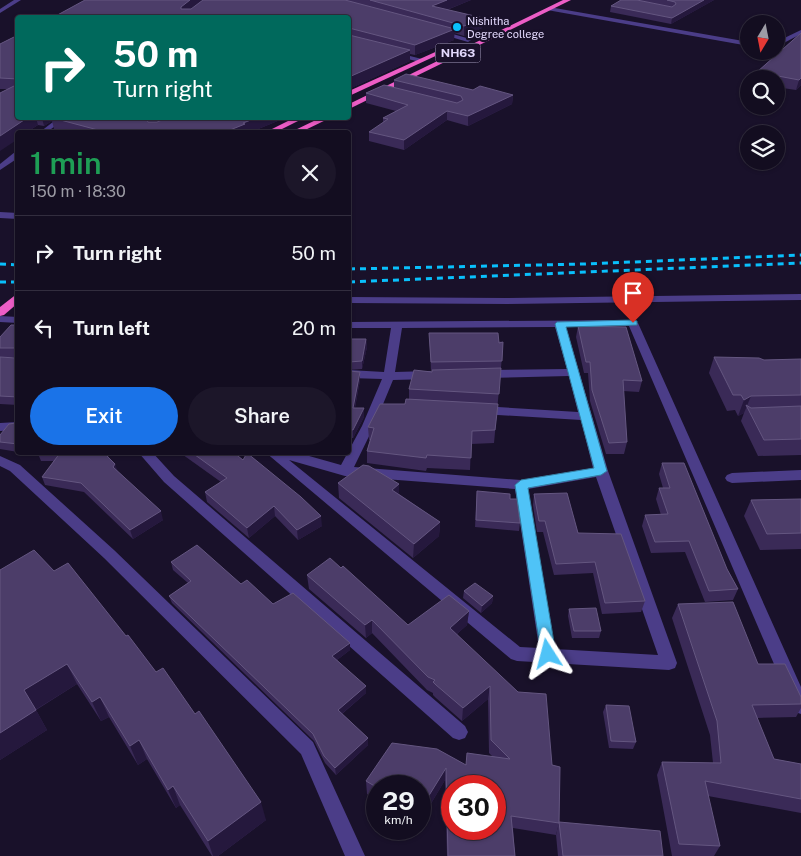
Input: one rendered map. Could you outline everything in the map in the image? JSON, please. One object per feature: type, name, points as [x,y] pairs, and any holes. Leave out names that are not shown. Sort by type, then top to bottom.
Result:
[{"type":"highway","name":"NH63","points":[[351,106],[568,0]]},
{"type":"highway","name":"NH63","points":[[351,93],[476,35]]},
{"type":"highway","points":[[274,130],[296,120]]},
{"type":"highway","points":[[299,130],[322,120]]},
{"type":"highway","points":[[0,312],[15,300]]},
{"type":"street","points":[[0,12],[18,0]]},
{"type":"street","points":[[549,10],[740,42]]},
{"type":"street","points":[[430,29],[468,40]]},
{"type":"street","points":[[785,40],[801,32]]},
{"type":"street","points":[[384,51],[420,60]]},
{"type":"street","points":[[384,90],[393,92]]},
{"type":"street","points":[[46,130],[59,120]]},
{"type":"street","points":[[0,168],[15,156]]},
{"type":"street","points":[[0,215],[15,216]]},
{"type":"street","points":[[351,300],[506,301],[801,297]]},
{"type":"street","points":[[0,319],[15,320]]},
{"type":"street","points":[[351,325],[633,323],[801,706]]},
{"type":"street","points":[[275,455],[517,654],[548,654],[669,662],[601,471],[584,416],[560,324]]},
{"type":"street","points":[[345,471],[381,405],[389,376],[397,326]]},
{"type":"street","points":[[476,374],[572,372]]},
{"type":"street","points":[[351,374],[389,376],[447,375]]},
{"type":"street","points":[[465,409],[584,416]]},
{"type":"street","points":[[0,427],[15,426]]},
{"type":"street","points":[[147,455],[169,479],[459,732]]},
{"type":"street","points":[[288,455],[345,471],[521,485],[601,471]]},
{"type":"street","points":[[0,461],[15,468],[109,554],[308,748],[355,856]]},
{"type":"street","points":[[732,478],[801,475]]},
{"type":"street","points":[[521,485],[548,654]]},
{"type":"building","points":[[85,0],[190,0],[181,9],[191,9],[203,0],[345,0],[455,29],[415,45],[351,29],[351,15],[58,15]]},
{"type":"building","points":[[370,0],[447,0],[432,6],[483,18],[464,26]]},
{"type":"building","points":[[621,0],[637,0],[672,7],[676,4],[675,2],[667,0],[704,0],[672,18],[611,6]]},
{"type":"building","points":[[801,33],[801,78],[799,80],[785,77],[785,70],[759,70],[771,60],[785,60],[785,47]]},
{"type":"building","points":[[351,35],[410,50],[351,76]]},
{"type":"building","points":[[15,36],[15,79],[0,78],[0,44]]},
{"type":"building","points":[[406,74],[473,90],[480,86],[513,95],[468,116],[447,111],[404,140],[369,132],[388,119],[383,118],[408,105],[366,93],[384,85],[457,103],[463,100],[461,96],[394,80]]},
{"type":"building","points":[[15,86],[15,120],[24,120],[0,136],[0,93]]},
{"type":"building","points":[[60,120],[147,120],[148,122],[157,122],[162,120],[251,120],[230,130],[98,130]]},
{"type":"building","points":[[11,325],[15,325],[15,348],[0,348],[0,337]]},
{"type":"building","points":[[578,326],[626,327],[642,381],[623,380],[627,442],[609,443],[592,390],[590,362],[586,362]]},
{"type":"building","points":[[429,333],[498,333],[499,343],[503,342],[502,361],[431,362]]},
{"type":"building","points":[[351,339],[366,339],[362,361],[351,362]]},
{"type":"building","points":[[0,357],[15,358],[15,397],[0,396]]},
{"type":"building","points":[[714,357],[759,358],[764,360],[801,359],[801,395],[751,396],[744,400],[741,395],[733,395]]},
{"type":"building","points":[[501,368],[499,394],[409,389],[414,370],[432,372],[432,370]]},
{"type":"building","points":[[351,371],[360,372],[353,408],[364,408],[353,430],[351,430]]},
{"type":"building","points":[[406,399],[498,404],[495,430],[472,431],[471,458],[427,455],[426,458],[367,451],[374,428],[368,427],[380,404],[405,404]]},
{"type":"building","points":[[746,405],[751,408],[801,406],[801,439],[764,440]]},
{"type":"building","points":[[15,423],[15,444],[0,442],[0,435],[9,424]]},
{"type":"building","points":[[58,455],[106,455],[115,464],[113,467],[161,511],[130,530],[81,483],[42,477]]},
{"type":"building","points":[[195,455],[237,455],[243,460],[246,455],[249,455],[321,516],[297,530],[274,506],[247,528],[205,492],[227,478]]},
{"type":"building","points":[[662,463],[684,463],[727,569],[738,589],[709,591],[689,541],[655,542],[645,515],[668,514],[659,488],[670,488]]},
{"type":"building","points":[[363,465],[369,466],[399,484],[392,490],[440,522],[414,544],[338,483]]},
{"type":"building","points":[[477,491],[510,494],[510,499],[517,499],[520,523],[476,520]]},
{"type":"building","points":[[567,493],[578,533],[621,534],[645,601],[605,603],[595,562],[556,564],[545,521],[539,521],[534,494]]},
{"type":"building","points":[[801,499],[801,533],[767,534],[751,500]]},
{"type":"building","points":[[197,545],[241,584],[247,580],[273,604],[293,593],[350,643],[332,656],[366,686],[338,710],[368,738],[335,768],[324,756],[313,734],[169,596],[191,581],[171,562]]},
{"type":"building","points":[[34,550],[54,571],[68,563],[156,672],[163,668],[195,714],[199,711],[261,802],[208,841],[173,786],[168,790],[139,740],[130,746],[100,697],[92,702],[67,664],[24,690],[36,710],[0,733],[0,570]]},
{"type":"building","points":[[330,558],[341,568],[343,566],[408,625],[449,595],[469,611],[450,628],[518,692],[546,694],[552,765],[560,767],[559,823],[511,816],[515,856],[448,856],[448,840],[506,840],[506,775],[446,775],[446,768],[431,792],[431,775],[370,775],[392,743],[437,749],[466,765],[467,753],[510,759],[491,740],[490,686],[463,708],[436,685],[433,682],[435,680],[428,677],[372,620],[365,625],[307,575]]},
{"type":"building","points":[[475,583],[493,596],[482,606],[464,591]]},
{"type":"building","points":[[733,602],[758,664],[785,664],[801,697],[801,704],[752,705],[774,759],[801,764],[801,799],[705,781],[720,846],[679,844],[662,762],[721,763],[717,721],[678,604]]},
{"type":"building","points":[[596,608],[601,631],[574,631],[569,609]]},
{"type":"building","points":[[606,705],[629,706],[636,742],[611,741]]},
{"type":"building","points":[[559,822],[660,831],[663,856],[563,856]]},
{"type":"railway","points":[[351,269],[584,264],[801,255]]},
{"type":"railway","points":[[351,282],[801,263]]},
{"type":"railway","points":[[0,264],[15,265]]},
{"type":"railway","points":[[0,282],[15,282]]},
{"type":"place","name":"Nishitha Degree college","points":[[457,27]]},
{"type":"route","points":[[548,654],[521,485],[601,471],[584,416],[560,324],[633,323]]}]
